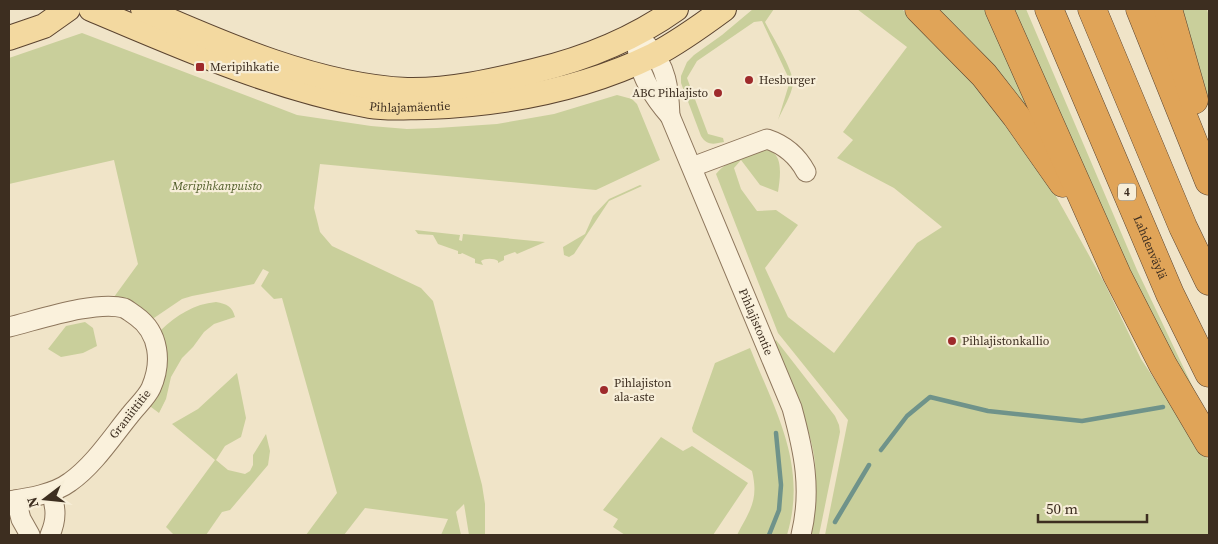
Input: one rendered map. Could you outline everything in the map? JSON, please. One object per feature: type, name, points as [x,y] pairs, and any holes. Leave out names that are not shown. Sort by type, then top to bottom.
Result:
[{"type":"highway","points":[[919,9],[984,75],[1016,116],[1065,187],[1117,275]]},
{"type":"highway","points":[[999,9],[1117,275],[1163,365],[1209,443]]},
{"type":"highway","name":"Lahdenväylä","points":[[1049,9],[1170,294],[1209,373]]},
{"type":"highway","points":[[1092,9],[1184,227],[1209,281]]},
{"type":"highway","points":[[1140,9],[1209,181]]},
{"type":"highway","points":[[1168,9],[1209,144]]},
{"type":"main road","points":[[11,37],[39,9]]},
{"type":"main road","points":[[11,37],[44,26],[68,9]]},
{"type":"main road","name":"Pihlajamäentie","points":[[91,9],[201,55],[269,79],[371,106],[407,108],[451,106],[501,100],[530,95],[588,80],[647,58],[687,36],[724,9]]},
{"type":"main road","name":"Pihlajamäentie","points":[[143,9],[278,63],[372,86],[408,90],[488,82],[561,64],[602,49],[636,33],[676,9]]},
{"type":"street","name":"Pihlajistontie","points":[[636,33],[647,58],[669,88],[670,116],[792,408],[806,466],[805,513],[801,535]]},
{"type":"street","points":[[692,167],[766,139],[789,150],[799,159],[806,172]]},
{"type":"street","name":"Graniittitie","points":[[9,327],[86,308],[105,306],[125,308],[142,320],[150,329],[156,342],[158,365],[150,389],[90,464],[69,483],[51,492],[12,500]]},
{"type":"street","points":[[50,535],[54,526],[56,510],[51,492]]},
{"type":"street","points":[[12,500],[30,535]]},
{"type":"green space","points":[[753,9],[774,9],[765,22],[790,70],[793,83],[791,92],[778,120],[790,81],[762,21],[754,22],[697,61],[687,78],[708,134],[723,138],[724,142],[708,143],[701,136],[681,83],[681,76],[687,62],[694,55]]},
{"type":"green space","points":[[857,9],[903,10],[965,72],[1047,180],[1105,284],[1141,359],[1209,461],[1209,535],[825,535],[848,420],[778,333],[716,174],[728,164],[756,152],[771,151],[775,155],[780,166],[778,192],[760,185],[741,160],[734,168],[741,189],[757,211],[776,210],[798,225],[765,268],[788,317],[834,353],[917,243],[942,227],[894,188],[837,158],[853,140],[843,132],[907,47]]},
{"type":"green space","points":[[931,9],[992,9],[1040,122]]},
{"type":"green space","points":[[1007,9],[1026,9],[1137,270],[1199,400],[1183,386]]},
{"type":"green space","points":[[1177,9],[1207,9],[1209,17],[1209,97],[1208,94],[1203,100]]},
{"type":"green space","name":"Meripihkanpuisto","points":[[82,33],[297,115],[371,126],[407,129],[497,124],[554,114],[617,95],[632,99],[637,104],[660,160],[596,190],[320,164],[314,208],[320,232],[332,246],[421,288],[433,301],[482,485],[485,504],[485,535],[469,535],[464,504],[456,512],[461,535],[441,535],[448,519],[365,508],[344,535],[306,535],[337,493],[282,298],[274,299],[261,286],[269,272],[263,269],[254,284],[182,299],[154,318],[150,317],[114,297],[138,264],[114,160],[9,184],[9,58]]},
{"type":"green space","points":[[640,185],[642,186],[609,201],[574,254],[569,257],[564,255],[563,247],[585,234],[593,216],[609,199]]},
{"type":"green space","points":[[415,230],[460,235],[459,240],[462,241],[463,234],[545,242],[517,254],[515,252],[504,256],[504,260],[498,263],[494,259],[483,260],[481,261],[483,265],[475,263],[475,259],[462,253],[458,254],[458,251],[438,244],[433,235],[418,234]]},
{"type":"green space","points":[[216,302],[228,306],[235,317],[214,324],[204,332],[182,358],[171,377],[166,399],[159,413],[147,404],[166,369],[167,352],[161,330],[186,311],[200,305]]},
{"type":"green space","points":[[85,322],[93,328],[97,346],[83,353],[61,357],[48,349],[66,326]]},
{"type":"green space","points":[[776,340],[835,416],[839,425],[840,432],[819,535],[809,535],[815,481],[813,449],[798,402],[773,343]]},
{"type":"green space","points":[[750,348],[778,416],[791,462],[794,485],[787,535],[737,535],[754,497],[752,471],[693,432],[692,428],[715,363]]},
{"type":"green space","points":[[237,373],[246,418],[241,437],[225,446],[216,460],[228,470],[245,474],[250,471],[253,465],[253,455],[266,434],[270,451],[268,465],[230,510],[222,512],[206,535],[174,535],[166,527],[215,460],[172,424],[198,409]]},
{"type":"green space","points":[[661,437],[683,451],[692,446],[748,483],[713,535],[625,535],[613,527],[618,519],[603,510]]},
{"type":"waterway","points":[[881,450],[907,416],[930,397],[988,411],[1082,421],[1163,407]]},
{"type":"waterway","points":[[769,535],[779,510],[781,485],[776,433]]},
{"type":"waterway","points":[[835,522],[869,465]]},
{"type":"place","name":"Meripihkatie","points":[[200,67]]},
{"type":"place","name":"Hesburger","points":[[749,80]]},
{"type":"place","name":"ABC Pihlajisto","points":[[718,93]]},
{"type":"place","name":"Pihlajistonkallio","points":[[952,341]]},
{"type":"place","name":"Pihlajiston ala-aste","points":[[604,390]]}]
